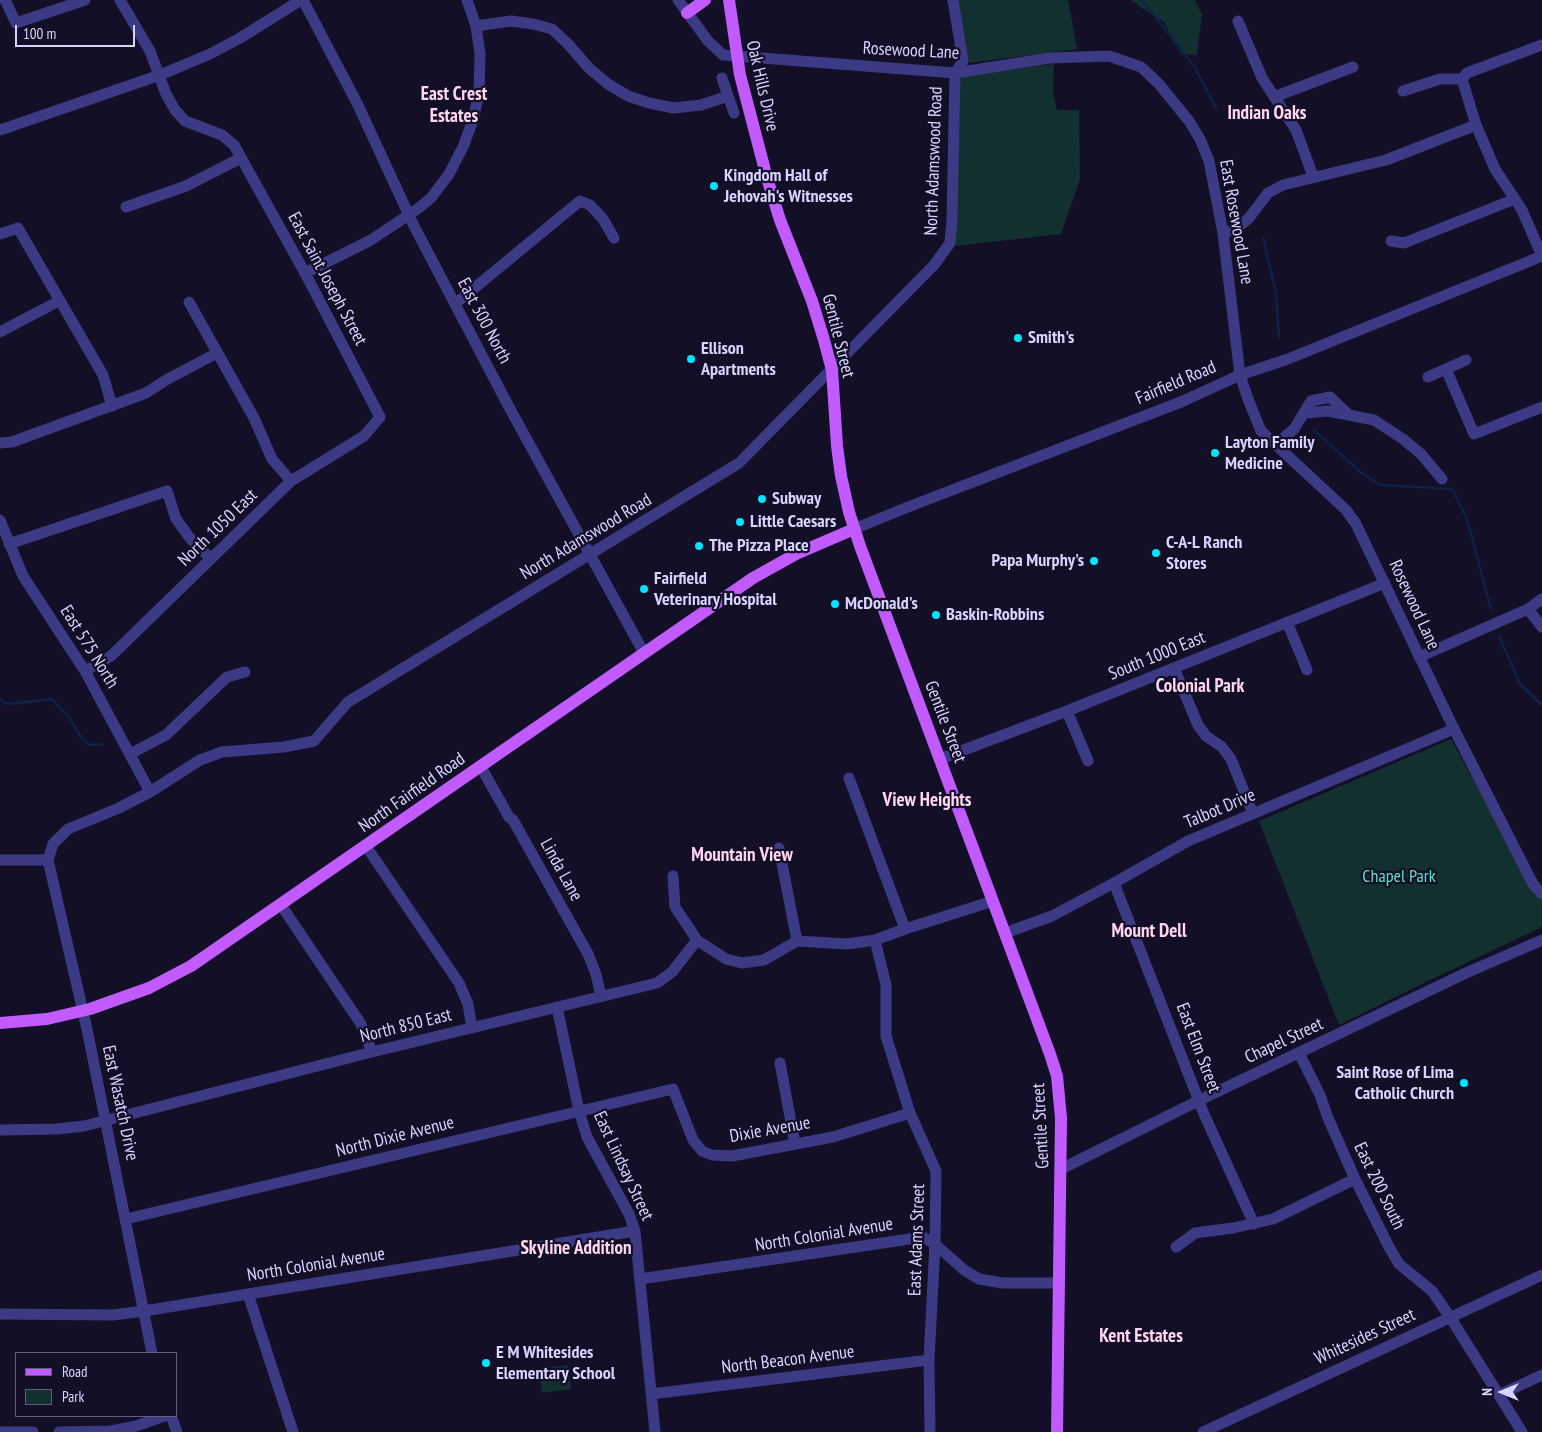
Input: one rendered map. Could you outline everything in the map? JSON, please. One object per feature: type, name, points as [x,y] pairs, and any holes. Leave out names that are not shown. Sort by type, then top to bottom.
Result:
[{"type":"main road","points":[[687,13],[705,0]]},
{"type":"main road","name":"Oak Hills Drive","points":[[729,0],[736,56],[766,178]]},
{"type":"main road","name":"Gentile Street","points":[[766,178],[780,220],[812,301],[832,370],[836,446],[854,529],[1057,1076],[1061,1106],[1057,1432]]},
{"type":"main road","name":"Fairfield Road","points":[[823,543],[854,529]]},
{"type":"main road","name":"North Fairfield Road","points":[[0,1024],[47,1019],[82,1011],[131,995],[168,979],[199,961],[759,574],[796,554],[823,543]]},
{"type":"street","points":[[5,0],[16,23],[86,0]]},
{"type":"street","name":"East Saint Joseph Street","points":[[120,0],[150,51],[166,94],[175,110],[185,121],[222,134],[234,145],[305,273],[380,417]]},
{"type":"street","points":[[0,130],[160,75],[210,54],[302,0]]},
{"type":"street","name":"East 300 North","points":[[302,0],[357,103],[409,215],[455,304],[644,653]]},
{"type":"street","points":[[305,273],[370,240],[409,215],[431,198],[449,174],[463,147],[473,120],[479,93],[480,54],[476,26],[468,0]]},
{"type":"street","points":[[678,0],[716,50],[723,55],[736,56]]},
{"type":"street","name":"North Adamswood Road","points":[[48,860],[53,844],[68,829],[119,808],[150,792],[200,760],[222,752],[284,747],[314,741],[348,702],[739,463],[934,265],[950,243],[955,73],[963,61],[953,0]]},
{"type":"street","points":[[476,26],[511,20],[552,29],[568,43],[590,69],[608,84],[628,96],[649,103],[674,108],[700,105],[728,96]]},
{"type":"street","points":[[1238,21],[1262,78],[1296,130],[1313,176]]},
{"type":"street","points":[[1462,80],[1467,73],[1542,45]]},
{"type":"street","name":"Rosewood Lane","points":[[736,56],[955,73],[1050,58],[1080,56],[1109,56],[1141,67]]},
{"type":"street","name":"East Rosewood Lane","points":[[1141,67],[1159,84],[1183,114],[1200,139],[1209,161],[1223,233],[1240,375]]},
{"type":"street","points":[[1274,97],[1353,67]]},
{"type":"street","points":[[722,78],[734,113]]},
{"type":"street","points":[[1403,91],[1440,78],[1462,80]]},
{"type":"street","points":[[1462,80],[1476,125],[1496,169],[1522,210],[1542,256]]},
{"type":"street","points":[[1223,233],[1236,229],[1249,218],[1268,192],[1283,185],[1313,176],[1386,160],[1476,125]]},
{"type":"street","points":[[126,207],[186,186],[241,158]]},
{"type":"street","points":[[1391,241],[1404,243],[1515,199]]},
{"type":"street","points":[[455,304],[580,200],[590,206],[603,219],[614,238]]},
{"type":"street","points":[[0,234],[18,228],[103,375],[112,406]]},
{"type":"street","name":"Fairfield Road","points":[[854,529],[1181,402],[1240,375],[1288,359],[1542,256]]},
{"type":"street","points":[[0,332],[59,301]]},
{"type":"street","points":[[189,302],[254,418],[272,459],[291,481]]},
{"type":"street","points":[[0,444],[12,442],[146,393],[166,380],[217,353]]},
{"type":"street","points":[[1428,377],[1466,360]]},
{"type":"street","points":[[1446,369],[1474,434],[1542,407]]},
{"type":"street","name":"Rosewood Lane","points":[[1240,375],[1261,431],[1346,510],[1356,524],[1454,729],[1533,884],[1542,894]]},
{"type":"street","points":[[1276,444],[1294,429],[1305,413],[1328,411],[1348,414],[1374,420],[1403,439],[1421,454],[1442,479]]},
{"type":"street","name":"North 1050 East","points":[[85,670],[111,656],[291,481],[364,436],[380,417]]},
{"type":"street","points":[[9,544],[167,491],[176,519],[190,538],[211,558]]},
{"type":"street","name":"East 575 North","points":[[0,520],[23,576],[85,670],[150,792]]},
{"type":"street","name":"South 1000 East","points":[[940,759],[1067,711],[1385,583]]},
{"type":"street","points":[[1419,658],[1528,608],[1542,599]]},
{"type":"street","points":[[1528,608],[1542,627]]},
{"type":"street","points":[[1287,622],[1307,670]]},
{"type":"street","points":[[1174,668],[1198,725],[1206,736],[1222,747],[1231,759],[1253,814]]},
{"type":"street","points":[[130,754],[166,735],[226,677],[245,672]]},
{"type":"street","points":[[1067,711],[1088,761]]},
{"type":"street","name":"Talbot Drive","points":[[1005,933],[1052,916],[1188,841],[1454,729]]},
{"type":"street","name":"Linda Lane","points":[[481,766],[588,954],[596,974],[601,996]]},
{"type":"street","points":[[849,778],[905,929]]},
{"type":"street","points":[[366,846],[459,983],[468,1004],[472,1028]]},
{"type":"street","points":[[779,848],[797,941]]},
{"type":"street","points":[[0,860],[48,860]]},
{"type":"street","name":"East Wasatch Drive","points":[[48,860],[106,1121],[152,1352]]},
{"type":"street","name":"Rosewood Lane","points":[[1527,872],[1542,884]]},
{"type":"street","points":[[673,876],[675,907],[697,940],[726,959],[742,963],[764,960],[797,941],[847,944],[875,940],[993,901]]},
{"type":"street","name":"East Elm Street","points":[[1114,883],[1200,1100],[1254,1224]]},
{"type":"street","points":[[281,905],[361,1024],[372,1052]]},
{"type":"street","name":"Chapel Street","points":[[1524,947],[1542,932]]},
{"type":"street","name":"North 850 East","points":[[0,1130],[57,1129],[84,1126],[372,1052],[657,983],[672,972],[697,940]]},
{"type":"street","name":"East Adams Street","points":[[875,940],[886,985],[886,1036],[910,1113],[936,1171],[935,1244],[929,1360],[930,1432]]},
{"type":"street","name":"Chapel Street","points":[[1061,1169],[1200,1100],[1542,940]]},
{"type":"street","name":"East Lindsay Street","points":[[557,1007],[579,1111],[587,1137],[629,1214],[635,1231],[655,1432]]},
{"type":"street","name":"East 200 South","points":[[1299,1054],[1320,1095],[1355,1179],[1389,1248],[1399,1264],[1432,1292],[1450,1317],[1522,1432]]},
{"type":"street","points":[[780,1063],[795,1144]]},
{"type":"street","name":"Dixie Avenue","points":[[673,1089],[694,1140],[702,1151],[712,1155],[732,1156],[833,1137],[910,1113]]},
{"type":"street","name":"North Dixie Avenue","points":[[126,1219],[673,1089]]},
{"type":"street","points":[[1176,1247],[1195,1233],[1254,1224],[1273,1219],[1355,1179]]},
{"type":"street","name":"North Colonial Avenue","points":[[0,1314],[113,1315],[144,1311],[635,1231]]},
{"type":"street","name":"North Colonial Avenue","points":[[640,1279],[923,1237],[935,1244],[964,1270],[979,1279],[1002,1283],[1059,1283]]},
{"type":"street","name":"Whitesides Street","points":[[1203,1432],[1542,1274]]},
{"type":"street","points":[[248,1294],[293,1432]]},
{"type":"street","name":"North Beacon Avenue","points":[[651,1394],[929,1360]]},
{"type":"street","points":[[1499,1395],[1542,1375]]},
{"type":"street","points":[[59,1432],[111,1431],[136,1426],[161,1417]]},
{"type":"street","points":[[171,1417],[178,1432]]},
{"type":"street","points":[[1227,1421],[1232,1432]]},
{"type":"street","points":[[0,1432],[33,1432]]},
{"type":"green space","points":[[957,0],[1068,0],[1077,49],[969,63]]},
{"type":"green space","points":[[1130,0],[1195,0],[1202,15],[1197,55],[1181,54],[1164,22]]},
{"type":"green space","points":[[1054,64],[1053,92],[1057,110],[1079,110],[1080,179],[1061,234],[955,246],[960,80],[962,76]]},
{"type":"green space","name":"Chapel Park","points":[[1451,739],[1530,884],[1542,896],[1542,927],[1339,1025],[1259,821]]},
{"type":"green space","points":[[568,1365],[571,1389],[542,1393],[539,1369]]},
{"type":"waterway","points":[[1142,0],[1194,66],[1217,110]]},
{"type":"waterway","points":[[1263,237],[1276,293],[1279,338]]},
{"type":"waterway","points":[[1314,430],[1359,471],[1380,485],[1452,489],[1467,519],[1491,609]]},
{"type":"waterway","points":[[1499,636],[1520,684],[1542,705]]},
{"type":"waterway","points":[[0,698],[4,703],[10,704],[52,699],[69,717],[83,740],[90,745],[102,744]]},
{"type":"place","name":"Kingdom Hall of Jehovah's Witnesses","points":[[714,186]]},
{"type":"place","name":"Smith's","points":[[1018,338]]},
{"type":"place","name":"Ellison Apartments","points":[[691,359]]},
{"type":"place","name":"Layton Family Medicine","points":[[1215,453]]},
{"type":"place","name":"Subway","points":[[762,499]]},
{"type":"place","name":"Little Caesars","points":[[740,522]]},
{"type":"place","name":"The Pizza Place","points":[[699,546]]},
{"type":"place","name":"C-A-L Ranch Stores","points":[[1156,553]]},
{"type":"place","name":"Papa Murphy's","points":[[1094,561]]},
{"type":"place","name":"Fairfield Veterinary Hospital","points":[[644,589]]},
{"type":"place","name":"McDonald's","points":[[835,604]]},
{"type":"place","name":"Baskin-Robbins","points":[[936,615]]},
{"type":"place","name":"Saint Rose of Lima Catholic Church","points":[[1464,1083]]},
{"type":"place","name":"E M Whitesides Elementary School","points":[[486,1363]]},
{"type":"district","name":"East Crest Estates","points":[[454,106]]},
{"type":"district","name":"Indian Oaks","points":[[1267,114]]},
{"type":"district","name":"Colonial Park","points":[[1200,687]]},
{"type":"district","name":"View Heights","points":[[927,801]]},
{"type":"district","name":"Mountain View","points":[[742,856]]},
{"type":"district","name":"Mount Dell","points":[[1149,932]]},
{"type":"district","name":"Skyline Addition","points":[[576,1249]]},
{"type":"district","name":"Kent Estates","points":[[1141,1337]]}]
